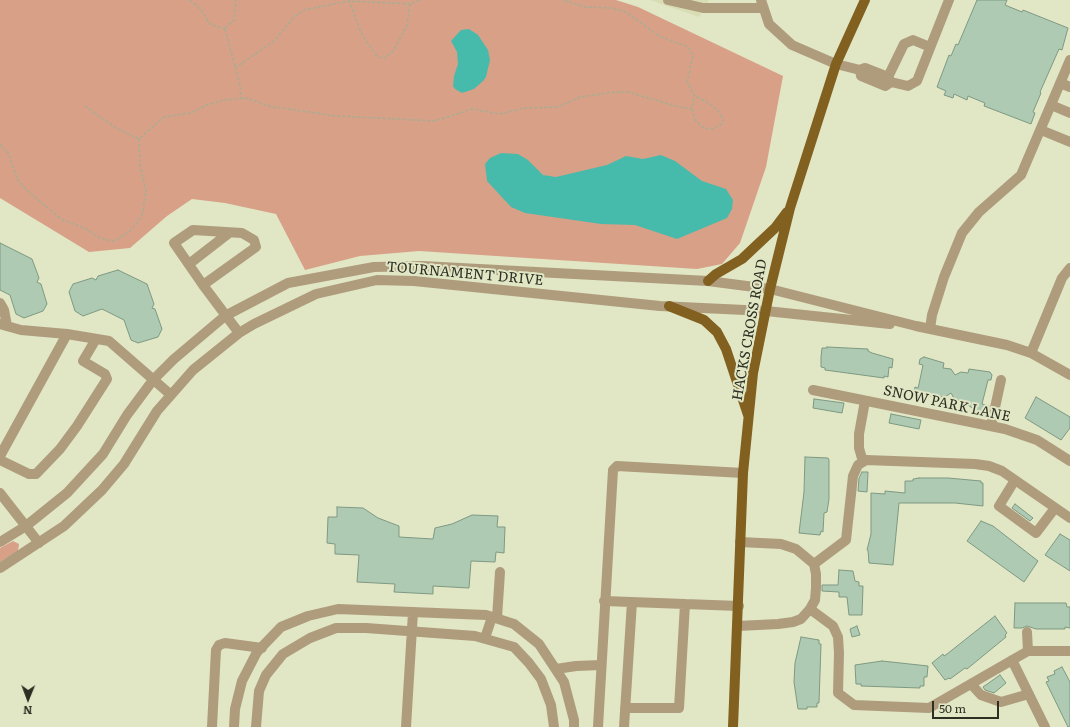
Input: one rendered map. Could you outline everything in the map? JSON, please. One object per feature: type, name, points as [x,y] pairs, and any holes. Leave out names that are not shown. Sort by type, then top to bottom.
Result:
[{"type":"main road","name":"HACKS CROSS ROAD","points":[[733,727],[739,606],[743,473],[753,373],[770,289],[790,208],[836,64],[865,0]]},
{"type":"main road","points":[[708,281],[716,274],[742,259],[756,247],[775,228],[790,208]]},
{"type":"main road","points":[[669,306],[704,320],[716,332],[726,349],[749,418]]},
{"type":"street","points":[[668,0],[689,3],[703,8],[762,4],[769,24],[792,45],[836,64],[860,70],[865,68],[889,80],[908,86],[917,81],[949,0]]},
{"type":"street","points":[[889,80],[904,44],[913,40],[930,47]]},
{"type":"street","points":[[930,329],[932,314],[944,277],[965,227],[979,212],[1021,175],[1051,105],[1065,85],[1070,61]]},
{"type":"street","points":[[1051,105],[1070,113]]},
{"type":"street","points":[[1041,130],[1070,142]]},
{"type":"street","points":[[203,285],[256,247],[254,240],[242,233],[193,230],[174,243],[188,264],[225,316],[239,333]]},
{"type":"street","points":[[188,264],[229,233]]},
{"type":"street","name":"TOURNAMENT DRIVE","points":[[0,542],[26,526],[67,493],[90,470],[103,454],[127,415],[153,380],[174,359],[225,316],[288,282],[374,267],[422,266],[708,281],[770,289],[916,326],[988,340],[1031,353],[1070,376]]},
{"type":"street","points":[[1031,353],[1062,278],[1070,268]]},
{"type":"street","name":"TOURNAMENT DRIVE","points":[[0,568],[39,543],[76,516],[102,490],[124,464],[157,411],[193,370],[239,333],[254,324],[316,294],[378,280],[414,281],[669,306],[766,311],[855,322],[916,326]]},
{"type":"street","points":[[0,303],[4,310],[4,325],[21,330],[67,334],[109,341],[171,395]]},
{"type":"street","points":[[0,456],[67,334]]},
{"type":"street","points":[[0,460],[29,474],[36,474],[60,449],[77,426],[107,379],[105,374],[83,361],[96,338]]},
{"type":"street","points":[[991,426],[1001,380]]},
{"type":"street","name":"SNOW PARK LANE","points":[[813,390],[991,426],[1037,440],[1070,460]]},
{"type":"street","points":[[863,462],[859,448],[859,434],[865,401]]},
{"type":"street","points":[[814,564],[846,540],[853,476],[858,465],[866,460],[975,464],[989,466],[1002,471],[1070,518]]},
{"type":"street","points":[[598,727],[604,601],[613,470],[617,466],[743,473]]},
{"type":"street","points":[[1015,480],[999,506],[1036,533],[1055,508]]},
{"type":"street","points":[[0,493],[39,543]]},
{"type":"street","points":[[738,626],[793,622],[801,619],[810,609],[815,600],[816,588],[814,564],[796,549],[781,544],[740,542]]},
{"type":"street","points":[[485,638],[495,617],[500,572]]},
{"type":"street","points":[[604,601],[739,606]]},
{"type":"street","points":[[624,727],[632,602]]},
{"type":"street","points":[[625,708],[679,708],[685,604]]},
{"type":"street","points":[[810,609],[833,626],[838,636],[838,693],[854,705],[929,708],[1028,651],[1070,651]]},
{"type":"street","points":[[334,610],[336,628]]},
{"type":"street","points":[[234,727],[235,709],[242,681],[257,652],[281,627],[308,616],[334,610],[486,615],[514,624],[539,644],[564,682],[574,720],[574,727]]},
{"type":"street","points":[[406,727],[413,612]]},
{"type":"street","points":[[256,727],[259,691],[266,675],[283,654],[310,638],[336,628],[411,631],[485,638],[514,648],[541,678],[548,694],[554,717],[554,727]]},
{"type":"street","points":[[1027,632],[1028,651]]},
{"type":"street","points":[[212,727],[216,650],[219,645],[225,643],[262,648]]},
{"type":"street","points":[[1012,660],[1045,727]]},
{"type":"street","points":[[556,669],[576,666],[601,665]]},
{"type":"street","points":[[971,684],[981,695],[1001,702],[1006,702],[1029,694]]},
{"type":"path","points":[[190,0],[201,10],[210,24],[225,29]]},
{"type":"path","points":[[225,29],[234,20],[236,0]]},
{"type":"path","points":[[235,68],[274,42],[301,11],[349,1],[410,4],[419,0]]},
{"type":"path","points":[[562,0],[585,6],[611,8],[626,12],[659,36],[688,47],[692,53],[693,61],[687,81],[694,95],[710,104],[719,112],[722,119],[722,124],[712,129],[704,128],[695,120],[692,109],[694,95]]},
{"type":"path","points":[[349,1],[362,35],[380,58],[390,56],[394,50],[407,25],[410,4]]},
{"type":"path","points":[[225,29],[240,85],[241,98]]},
{"type":"path","points":[[139,139],[164,117],[191,113],[211,104],[241,98],[268,106],[336,116],[435,121],[472,109],[494,115],[526,108],[558,107],[580,97],[623,92],[692,109]]},
{"type":"path","points":[[85,106],[116,128],[139,139]]},
{"type":"path","points":[[0,144],[9,154],[18,181],[54,214],[67,222],[86,229],[106,241],[112,241],[120,238],[132,229],[141,217],[143,211],[146,190],[140,166],[139,139]]},
{"type":"shaded area","points":[[0,0],[616,0],[638,7],[783,76],[766,167],[740,243],[722,264],[697,269],[419,251],[360,256],[305,270],[276,214],[225,203],[192,199],[167,216],[130,248],[89,252],[0,198]]},
{"type":"shaded area","points":[[650,0],[709,0],[699,17]]},
{"type":"shaded area","points":[[13,541],[19,544],[18,551],[0,562],[0,548]]},
{"type":"water","points":[[469,29],[478,35],[488,50],[490,60],[486,77],[483,81],[474,89],[462,93],[453,86],[454,76],[458,64],[457,52],[451,41],[461,30]]},
{"type":"water","points":[[501,153],[518,154],[528,160],[543,175],[556,177],[607,165],[626,156],[643,159],[661,155],[675,161],[702,181],[726,189],[733,200],[732,209],[727,218],[677,239],[635,225],[601,224],[525,213],[511,207],[487,181],[485,164],[490,158]]},
{"type":"building","points":[[977,0],[1007,0],[1005,5],[1022,12],[1023,10],[1068,28],[1062,50],[1059,49],[1040,92],[1041,93],[1033,112],[1035,113],[1031,124],[984,106],[985,103],[968,96],[967,100],[954,94],[953,98],[944,95],[946,91],[937,87],[949,55],[951,56],[956,44],[958,45]]},
{"type":"building","points":[[0,243],[32,259],[39,278],[37,282],[41,284],[47,304],[43,311],[24,318],[16,314],[10,295],[0,290]]},
{"type":"building","points":[[118,270],[147,284],[154,304],[152,308],[155,309],[162,329],[158,337],[138,343],[131,340],[124,320],[102,309],[83,316],[75,311],[69,292],[73,284],[92,278],[96,280],[98,276]]},
{"type":"building","points":[[822,348],[868,349],[868,351],[872,353],[893,359],[892,368],[889,367],[888,377],[884,376],[884,378],[825,370],[825,368],[821,367],[821,357]]},
{"type":"building","points":[[924,357],[944,363],[943,368],[951,369],[955,375],[961,372],[968,373],[969,369],[990,372],[992,375],[991,380],[988,380],[982,404],[989,406],[988,408],[981,412],[975,410],[963,403],[963,401],[955,400],[951,393],[945,397],[929,396],[925,399],[913,397],[915,387],[918,388],[923,365],[919,364],[920,359]]},
{"type":"building","points":[[1036,397],[1070,417],[1070,428],[1061,440],[1025,418]]},
{"type":"building","points":[[814,399],[844,403],[842,413],[813,408]]},
{"type":"building","points":[[891,414],[921,420],[919,429],[889,423]]},
{"type":"building","points":[[805,457],[828,458],[829,460],[829,499],[827,512],[824,513],[823,532],[821,531],[820,535],[799,533],[804,492]]},
{"type":"building","points":[[862,472],[868,472],[867,492],[858,491],[859,478]]},
{"type":"building","points":[[948,478],[981,481],[981,483],[983,483],[983,506],[955,503],[899,503],[893,565],[869,563],[867,550],[871,534],[871,493],[885,494],[885,491],[905,493],[905,481],[913,481],[913,479]]},
{"type":"building","points":[[1015,504],[1033,518],[1030,521],[1012,508]]},
{"type":"building","points":[[337,507],[363,508],[378,518],[399,526],[399,537],[433,539],[435,528],[452,524],[472,515],[498,516],[497,527],[505,527],[504,553],[496,552],[495,562],[471,561],[469,588],[433,586],[433,594],[394,592],[395,584],[357,582],[359,555],[335,554],[335,544],[327,543],[328,517],[337,517]]},
{"type":"building","points":[[981,521],[993,526],[1038,561],[1024,582],[967,541]]},
{"type":"building","points":[[1060,534],[1070,540],[1070,571],[1045,555]]},
{"type":"building","points":[[839,570],[853,571],[855,581],[859,582],[859,586],[863,586],[862,615],[849,615],[847,597],[839,597],[839,592],[822,591],[822,585],[838,585]]},
{"type":"building","points":[[1015,603],[1066,603],[1067,607],[1070,607],[1070,628],[1036,629],[1027,626],[1022,628],[1014,628]]},
{"type":"building","points":[[995,616],[1007,633],[1005,635],[1006,637],[967,669],[965,668],[950,679],[945,680],[932,663],[943,654],[944,656],[947,654]]},
{"type":"building","points":[[857,626],[860,635],[852,637],[850,629]]},
{"type":"building","points":[[801,637],[819,640],[819,644],[821,644],[819,703],[817,703],[817,707],[807,707],[807,709],[798,709],[794,682],[795,663]]},
{"type":"building","points":[[882,661],[928,666],[927,677],[924,677],[924,686],[920,686],[920,688],[861,686],[861,684],[856,684],[855,665]]},
{"type":"building","points":[[1062,667],[1070,682],[1070,727],[1068,727],[1046,682],[1049,681],[1047,677],[1055,674],[1054,671]]},
{"type":"building","points":[[1000,675],[1006,683],[994,693],[985,690],[983,687]]}]
